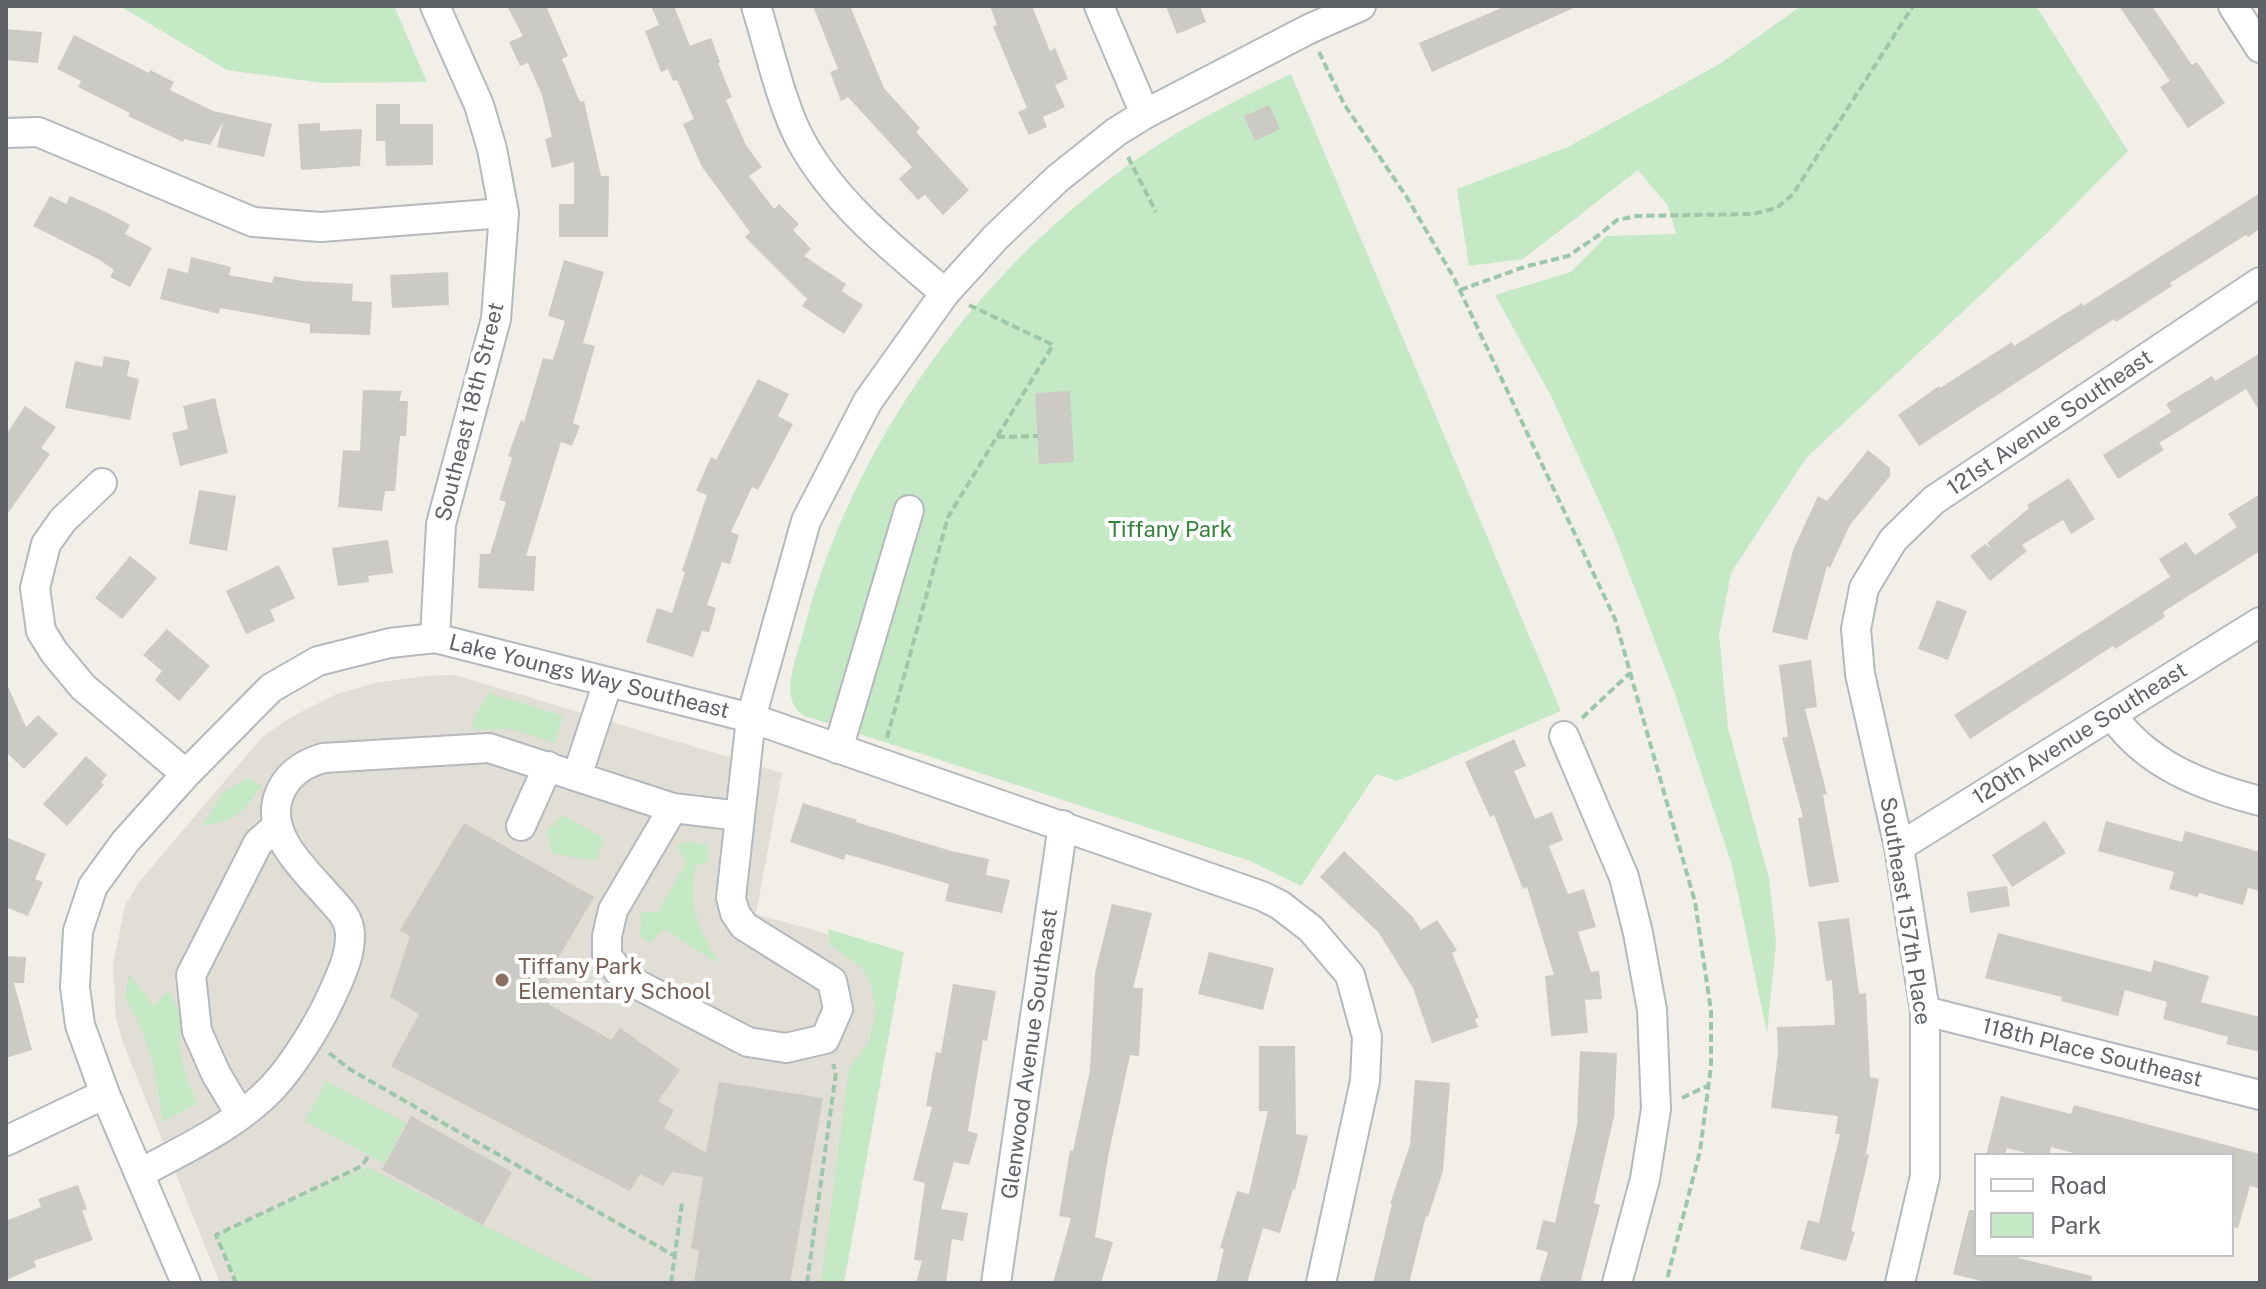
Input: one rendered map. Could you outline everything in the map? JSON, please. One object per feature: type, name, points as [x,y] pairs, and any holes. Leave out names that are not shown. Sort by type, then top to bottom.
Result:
[{"type":"street","name":"Southeast 18th Street","points":[[435,6],[479,105],[492,149],[504,213],[496,319],[441,524],[435,638]]},
{"type":"street","points":[[756,6],[801,140],[853,210],[884,242],[945,293]]},
{"type":"street","points":[[1099,6],[1145,114]]},
{"type":"street","points":[[2233,6],[2260,48]]},
{"type":"street","points":[[673,808],[613,910],[607,956],[623,977],[748,1042],[786,1048],[825,1039],[838,1009],[832,981],[754,934],[735,913],[731,898],[751,718],[806,521],[868,401],[945,293],[996,237],[1057,179],[1116,132],[1145,114],[1353,9]]},
{"type":"street","points":[[6,133],[38,132],[253,222],[321,227],[504,213]]},
{"type":"street","name":"121st Avenue Southeast","points":[[1864,588],[1893,540],[1934,500],[2260,282]]},
{"type":"street","points":[[102,483],[63,520],[46,544],[35,588],[41,631],[83,687],[186,774]]},
{"type":"street","points":[[838,749],[909,510]]},
{"type":"street","name":"Southeast 157th Place","points":[[1864,588],[1856,629],[1860,674],[1899,847],[1925,1011],[1925,1176],[1900,1283]]},
{"type":"street","name":"120th Avenue Southeast","points":[[1899,847],[2260,622]]},
{"type":"street","name":"Lake Youngs Way Southeast","points":[[186,1283],[105,1094],[80,1025],[75,987],[78,931],[93,886],[125,842],[186,774],[271,688],[318,661],[390,643],[435,638],[751,718],[1063,825],[1280,905],[1311,929],[1350,975],[1367,1037],[1365,1081],[1321,1283]]},
{"type":"street","points":[[577,776],[608,682]]},
{"type":"street","points":[[2112,715],[2127,736],[2169,768],[2224,792],[2260,801]]},
{"type":"street","points":[[1564,736],[1624,877],[1652,1010],[1656,1109],[1645,1179],[1617,1283]]},
{"type":"street","points":[[139,1174],[240,1114],[272,1088],[328,1005],[343,970],[349,947],[346,917],[285,845],[276,827],[274,809],[282,786],[300,768],[323,758],[489,748],[673,808],[740,816]]},
{"type":"street","points":[[521,826],[548,766]]},
{"type":"street","name":"Glenwood Avenue Southeast","points":[[996,1283],[1063,825]]},
{"type":"street","points":[[240,1114],[216,1074],[197,1031],[191,975],[258,843],[276,827]]},
{"type":"street","name":"118th Place Southeast","points":[[1925,1011],[2260,1095]]},
{"type":"street","points":[[6,1141],[105,1094]]},
{"type":"path","points":[[1460,290],[1524,267],[1568,256],[1617,220],[1637,216],[1753,214],[1777,208],[1793,194],[1913,6]]},
{"type":"path","points":[[1309,29],[1344,104],[1406,196],[1460,290],[1615,619],[1695,902],[1711,1011],[1711,1066],[1700,1151],[1666,1283]]},
{"type":"path","points":[[1116,132],[1156,212]]},
{"type":"path","points":[[880,763],[948,517],[1053,345],[945,293]]},
{"type":"path","points":[[997,437],[1038,436]]},
{"type":"path","points":[[1564,736],[1630,673]]},
{"type":"path","points":[[308,1037],[351,1070],[673,1255]]},
{"type":"path","points":[[807,1283],[836,1072],[825,1039]]},
{"type":"path","points":[[236,1283],[216,1235],[362,1166],[369,1155]]},
{"type":"path","points":[[671,1283],[682,1203]]},
{"type":"shaded area","name":"Tiffany Park Elementary School","points":[[455,675],[782,773],[756,914],[895,953],[833,1283],[220,1283],[123,1043],[116,1018],[113,965],[125,906],[139,882],[263,736],[293,716],[337,694],[375,683]]},
{"type":"green space","points":[[120,6],[394,6],[427,82],[323,83],[227,70]]},
{"type":"green space","points":[[1801,6],[2036,6],[2128,151],[2047,233],[1806,458],[1731,573],[1719,635],[1728,728],[1769,878],[1776,943],[1767,1033],[1732,865],[1674,691],[1614,534],[1551,396],[1495,295],[1571,272],[1606,236],[1676,234],[1668,206],[1638,170],[1523,259],[1469,266],[1457,189],[1568,147],[1718,65]]},
{"type":"green space","name":"Tiffany Park","points":[[1291,74],[1561,711],[1397,781],[1376,774],[1301,886],[1250,861],[805,716],[792,700],[790,689],[824,565],[852,498],[885,434],[923,374],[967,316],[1015,263],[1067,214],[1123,169],[1204,117]]},
{"type":"green space","points":[[489,693],[563,716],[555,743],[511,729],[471,730],[476,713]]},
{"type":"green space","points":[[248,778],[261,786],[249,803],[231,818],[203,826],[222,793]]},
{"type":"green space","points":[[563,815],[603,838],[597,860],[553,854],[547,831]]},
{"type":"green space","points":[[690,841],[708,845],[709,861],[695,866],[694,907],[696,918],[719,964],[664,929],[650,943],[640,935],[641,912],[658,912],[686,862],[676,845]]},
{"type":"green space","points":[[828,929],[904,952],[844,1283],[821,1283],[849,1068],[869,1042],[876,1011],[870,982],[861,967],[830,945]]},
{"type":"green space","points":[[129,974],[154,1006],[168,991],[182,1016],[179,1046],[197,1104],[162,1122],[151,1057],[125,998]]},
{"type":"green space","points":[[326,1081],[406,1123],[385,1164],[305,1121]]},
{"type":"green space","points":[[367,1167],[599,1283],[238,1283],[218,1236]]},
{"type":"building","points":[[507,6],[546,6],[568,56],[562,59],[580,102],[584,101],[601,176],[609,176],[608,237],[559,237],[559,204],[574,204],[574,162],[552,168],[545,139],[552,137],[542,95],[528,63],[520,66],[509,42],[523,36]]},
{"type":"building","points":[[651,6],[674,6],[690,46],[711,38],[732,97],[726,100],[746,145],[762,167],[749,176],[774,209],[779,204],[799,224],[793,230],[811,249],[804,256],[846,284],[842,291],[863,305],[844,334],[802,306],[807,299],[745,237],[750,232],[702,167],[683,124],[694,119],[677,80],[673,81],[668,69],[661,72],[645,31],[659,25]]},
{"type":"building","points":[[813,6],[850,6],[884,88],[920,128],[916,132],[969,190],[943,215],[925,195],[918,200],[899,179],[912,167],[848,97],[841,101],[830,72],[838,69]]},
{"type":"building","points":[[990,6],[1032,6],[1050,51],[1055,48],[1068,79],[1055,85],[1065,107],[1043,117],[1047,127],[1029,135],[1018,112],[1027,108],[993,27],[997,25]]},
{"type":"building","points":[[1166,6],[1200,6],[1206,22],[1177,34]]},
{"type":"building","points":[[1506,6],[1578,6],[1432,72],[1419,43]]},
{"type":"building","points":[[2119,6],[2152,6],[2192,65],[2197,62],[2225,103],[2188,128],[2160,87],[2170,81]]},
{"type":"building","points":[[6,29],[42,32],[38,63],[6,60]]},
{"type":"building","points":[[74,35],[149,73],[150,70],[174,82],[170,90],[213,111],[272,124],[264,157],[217,147],[223,122],[210,145],[184,139],[183,142],[128,116],[130,113],[78,87],[81,81],[57,69]]},
{"type":"building","points":[[376,104],[400,104],[400,124],[433,124],[433,165],[386,166],[385,141],[376,141]]},
{"type":"building","points":[[1269,105],[1280,129],[1255,141],[1244,116]]},
{"type":"building","points":[[320,123],[320,131],[362,129],[360,166],[301,170],[298,124]]},
{"type":"building","points":[[2260,193],[2260,229],[2170,283],[2172,286],[2116,322],[2114,319],[1919,446],[1898,415],[2012,342],[2014,346],[2082,303],[2083,306]]},
{"type":"building","points":[[50,196],[66,204],[70,196],[106,212],[130,225],[125,234],[152,248],[130,287],[110,277],[114,270],[100,260],[33,226]]},
{"type":"building","points":[[191,257],[231,267],[229,275],[272,283],[274,276],[353,284],[352,301],[372,302],[370,335],[310,333],[310,324],[220,308],[219,314],[160,299],[168,268],[188,273]]},
{"type":"building","points":[[564,260],[604,272],[583,343],[595,346],[573,423],[580,426],[572,446],[561,442],[526,556],[536,556],[534,591],[478,588],[480,554],[490,554],[506,502],[499,500],[512,458],[508,456],[521,420],[524,422],[543,358],[553,360],[565,321],[548,316]]},
{"type":"building","points":[[448,272],[449,305],[392,308],[390,275]]},
{"type":"building","points":[[2260,353],[2260,412],[2246,389],[2159,443],[2164,450],[2118,479],[2103,455],[2171,412],[2166,404],[2212,376],[2215,381]]},
{"type":"building","points":[[104,356],[130,361],[127,376],[139,379],[130,420],[65,408],[75,361],[102,367]]},
{"type":"building","points":[[758,379],[789,394],[778,416],[793,424],[758,490],[752,487],[731,532],[739,535],[730,564],[722,562],[707,605],[716,608],[709,632],[702,631],[693,657],[646,642],[657,608],[672,613],[707,495],[696,491],[711,457],[716,460]]},
{"type":"building","points":[[363,390],[402,391],[399,401],[408,401],[406,436],[400,436],[395,491],[385,491],[382,511],[338,507],[343,450],[360,451]]},
{"type":"building","points":[[1070,391],[1074,462],[1039,464],[1035,393]]},
{"type":"building","points":[[215,398],[228,453],[180,466],[172,433],[188,429],[183,406]]},
{"type":"building","points":[[25,406],[56,427],[41,448],[50,454],[6,516],[6,435]]},
{"type":"building","points":[[1868,450],[1890,468],[1890,476],[1850,525],[1830,568],[1827,566],[1807,640],[1772,632],[1793,550],[1818,496],[1827,501]]},
{"type":"building","points":[[2069,478],[2095,519],[2071,534],[2063,520],[2022,545],[2027,551],[1990,581],[1970,556],[1985,544],[1991,548],[1987,543],[2029,508],[2027,505]]},
{"type":"building","points":[[199,490],[236,496],[227,551],[189,544]]},
{"type":"building","points":[[2260,494],[2260,551],[2163,612],[2165,617],[2115,649],[2113,646],[1970,739],[1954,715],[2170,577],[2159,559],[2186,542],[2195,555],[2237,527],[2228,514]]},
{"type":"building","points":[[388,540],[393,573],[368,576],[369,582],[338,586],[332,548]]},
{"type":"building","points":[[130,556],[157,578],[122,619],[95,598]]},
{"type":"building","points":[[279,565],[295,598],[270,610],[275,621],[246,634],[226,591]]},
{"type":"building","points":[[1937,600],[1967,611],[1948,660],[1918,649]]},
{"type":"building","points":[[167,629],[210,666],[179,701],[155,680],[162,671],[143,655]]},
{"type":"building","points":[[1811,660],[1817,707],[1805,709],[1827,794],[1823,795],[1839,882],[1809,887],[1798,818],[1803,817],[1782,738],[1788,737],[1779,665]]},
{"type":"building","points":[[6,682],[26,727],[38,715],[58,734],[24,769],[6,752]]},
{"type":"building","points":[[1514,739],[1526,766],[1514,771],[1535,819],[1552,812],[1563,840],[1549,846],[1568,894],[1584,889],[1596,927],[1578,932],[1591,972],[1599,971],[1602,999],[1585,1000],[1588,1033],[1551,1036],[1545,976],[1554,975],[1527,887],[1523,889],[1494,815],[1490,817],[1465,762]]},
{"type":"building","points":[[86,756],[107,775],[101,782],[104,785],[67,826],[43,804]]},
{"type":"building","points":[[803,803],[951,851],[989,859],[986,875],[1010,880],[1002,913],[945,901],[949,884],[846,854],[844,860],[790,842]]},
{"type":"building","points":[[2045,821],[2066,853],[2012,887],[1992,855]]},
{"type":"building","points":[[2106,821],[2182,842],[2185,831],[2260,852],[2260,891],[2248,888],[2243,905],[2199,893],[2198,897],[2169,889],[2174,872],[2098,851]]},
{"type":"building","points":[[464,823],[594,897],[547,977],[551,990],[548,1004],[611,1040],[620,1028],[680,1070],[658,1101],[674,1110],[664,1128],[706,1153],[719,1082],[823,1098],[790,1283],[694,1283],[699,1250],[691,1248],[703,1177],[672,1172],[663,1186],[640,1174],[630,1191],[391,1066],[419,1014],[390,997],[410,936],[400,930]]},
{"type":"building","points":[[6,837],[46,854],[35,879],[43,882],[28,916],[6,907]]},
{"type":"building","points":[[1344,851],[1412,916],[1421,930],[1437,920],[1457,950],[1452,953],[1479,1018],[1475,1019],[1478,1027],[1432,1043],[1413,988],[1379,933],[1320,877]]},
{"type":"building","points":[[2007,886],[2010,906],[1970,913],[1967,892]]},
{"type":"building","points":[[1112,904],[1152,913],[1133,988],[1143,988],[1139,1056],[1130,1055],[1095,1237],[1113,1242],[1101,1283],[1053,1283],[1071,1218],[1059,1216],[1070,1150],[1073,1151],[1090,1070],[1095,973]]},
{"type":"building","points":[[1849,918],[1859,994],[1866,993],[1870,1077],[1879,1079],[1866,1154],[1869,1155],[1851,1231],[1855,1232],[1846,1261],[1800,1249],[1808,1220],[1819,1223],[1840,1134],[1835,1134],[1838,1116],[1771,1108],[1778,1053],[1777,1027],[1835,1025],[1832,980],[1826,981],[1818,922]]},
{"type":"building","points":[[1998,933],[2151,972],[2154,960],[2209,976],[2201,1002],[2260,1017],[2260,1052],[2226,1044],[2228,1037],[2163,1019],[2167,1002],[2125,990],[2118,1016],[2061,1001],[2062,997],[1985,978]]},
{"type":"building","points":[[1209,952],[1274,968],[1263,1010],[1198,994]]},
{"type":"building","points":[[6,956],[26,957],[24,983],[14,983],[32,1050],[6,1058]]},
{"type":"building","points":[[953,984],[996,991],[987,1041],[983,1040],[968,1131],[978,1134],[969,1165],[954,1162],[941,1209],[968,1213],[963,1241],[952,1239],[946,1283],[916,1283],[922,1261],[914,1260],[925,1183],[913,1180],[932,1107],[926,1106],[936,1052],[941,1053]]},
{"type":"building","points":[[1259,1046],[1295,1046],[1296,1134],[1308,1136],[1295,1190],[1280,1233],[1263,1228],[1247,1283],[1216,1283],[1224,1249],[1220,1248],[1237,1191],[1249,1194],[1268,1111],[1259,1111]]},
{"type":"building","points":[[1580,1051],[1617,1053],[1614,1117],[1594,1203],[1600,1205],[1580,1283],[1539,1283],[1548,1252],[1536,1249],[1543,1220],[1555,1223],[1577,1125]]},
{"type":"building","points":[[1415,1080],[1450,1083],[1443,1171],[1426,1216],[1409,1283],[1373,1283],[1390,1204],[1410,1145]]},
{"type":"building","points":[[2001,1096],[2071,1114],[2074,1105],[2260,1154],[2260,1188],[2250,1186],[2238,1228],[2234,1227],[2234,1153],[2074,1153],[2051,1147],[2050,1153],[2026,1153],[2007,1148],[2006,1153],[1987,1153]]},
{"type":"building","points":[[411,1116],[512,1172],[483,1225],[382,1170]]},
{"type":"building","points":[[78,1185],[87,1209],[82,1211],[93,1240],[34,1261],[36,1267],[6,1280],[6,1221],[41,1207],[38,1199]]},
{"type":"building","points":[[1969,1210],[1974,1210],[1974,1257],[2018,1257],[2092,1276],[2091,1283],[1990,1283],[1953,1274]]},
{"type":"place","name":"Tiffany Park Elementary School","points":[[502,980]]}]
